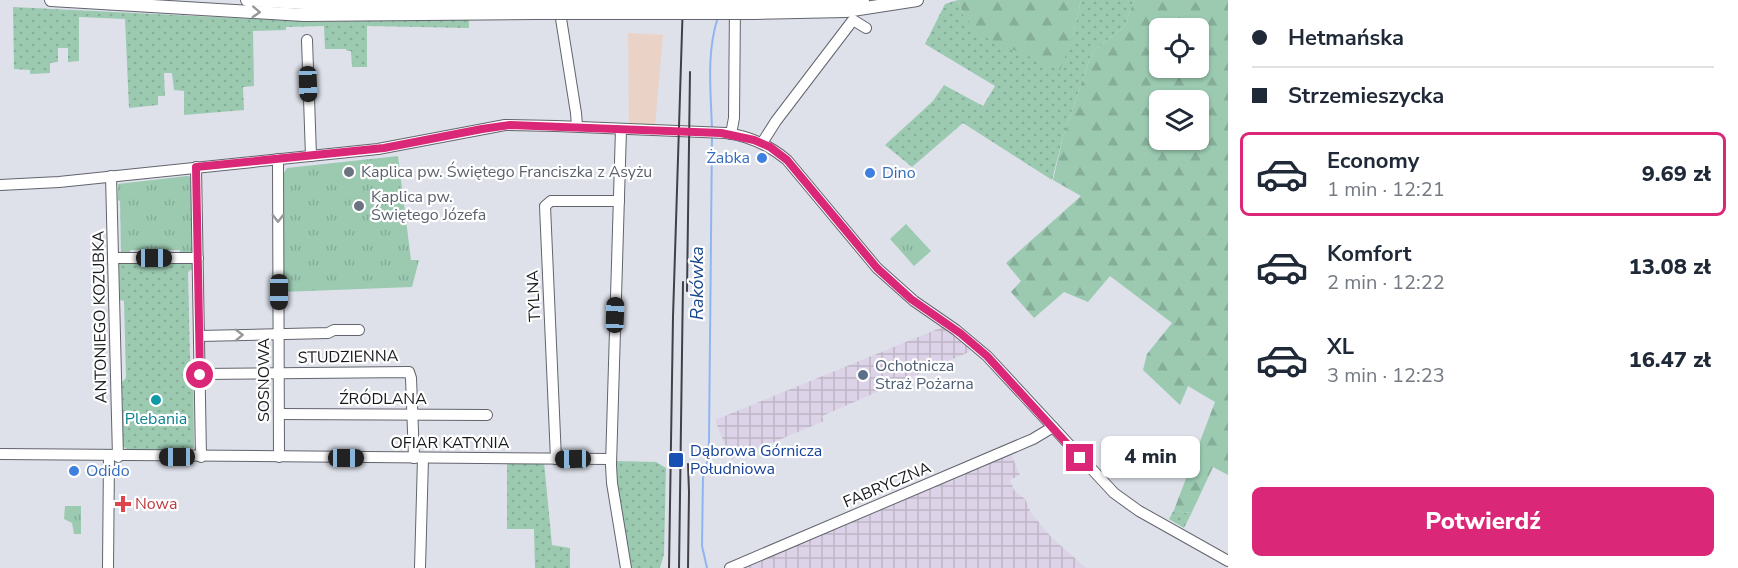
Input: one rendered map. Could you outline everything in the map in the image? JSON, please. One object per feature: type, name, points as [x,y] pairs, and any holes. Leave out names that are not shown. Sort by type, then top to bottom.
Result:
[{"type":"main road","points":[[51,0],[304,15],[534,9],[846,11],[917,0]]},
{"type":"main road","points":[[247,0],[534,9]]},
{"type":"main road","points":[[754,9],[863,0]]},
{"type":"street","points":[[558,0],[577,126]]},
{"type":"street","points":[[726,134],[734,115],[735,0]]},
{"type":"street","points":[[762,143],[776,121],[853,20],[866,28]]},
{"type":"street","points":[[307,40],[311,156]]},
{"type":"street","points":[[0,185],[390,148],[499,126],[577,126],[706,132],[726,134],[762,143],[790,163],[880,272],[911,299],[960,333],[987,356],[1101,480],[1124,501],[1228,561]]},
{"type":"street","points":[[621,129],[611,459],[612,483],[626,568]]},
{"type":"street","name":"SOSNOWA","points":[[278,159],[279,457]]},
{"type":"street","points":[[196,167],[201,457]]},
{"type":"street","name":"ANTONIEGO KOZUBKA","points":[[108,568],[114,457],[111,176]]},
{"type":"street","name":"TYLNA","points":[[556,459],[545,206],[551,201],[619,201]]},
{"type":"street","points":[[113,258],[198,258]]},
{"type":"street","points":[[199,336],[359,330]]},
{"type":"street","name":"STUDZIENNA","points":[[200,375],[408,372],[411,374],[412,414],[418,458],[420,568]]},
{"type":"street","name":"ŹRÓDLANA","points":[[279,414],[487,415]]},
{"type":"street","name":"FABRYCZNA","points":[[730,568],[1033,439],[1053,427]]},
{"type":"street","name":"OFIAR KATYNIA","points":[[0,454],[114,457],[611,459]]},
{"type":"shaded area","points":[[628,33],[663,35],[655,126],[629,125]]},
{"type":"shaded area","points":[[945,326],[970,347],[969,352],[822,416],[824,421],[731,460],[715,420]]},
{"type":"shaded area","points":[[1010,452],[1020,475],[1010,480],[1014,490],[1025,499],[1031,513],[1052,538],[1086,568],[739,568]]},
{"type":"green space","points":[[958,0],[964,16],[1073,36],[1081,0],[1134,0],[1125,26],[1092,52],[1063,137],[1052,180],[963,123],[912,167],[885,145],[933,101],[944,85],[983,106],[995,86],[925,44],[945,4]]},
{"type":"green space","points":[[958,0],[1081,0],[1073,36],[1060,70],[982,36],[964,16]]},
{"type":"green space","points":[[1134,0],[1228,0],[1228,475],[1213,467],[1192,512],[1184,513],[1174,510],[1215,402],[1188,386],[1180,405],[1143,370],[1147,354],[1172,323],[1110,276],[1088,302],[1064,292],[1034,318],[1011,292],[1021,281],[1006,263],[1081,196],[1053,180],[1063,137],[1092,52],[1125,26]]},
{"type":"green space","points":[[13,7],[319,22],[469,19],[469,28],[367,26],[367,67],[352,67],[351,51],[325,49],[324,26],[253,31],[254,86],[243,87],[244,110],[184,115],[184,91],[174,90],[172,73],[164,73],[165,96],[158,96],[158,105],[129,108],[125,19],[79,17],[79,61],[68,62],[68,48],[58,48],[58,62],[50,63],[50,73],[30,74],[30,70],[14,69]]},
{"type":"green space","points":[[398,156],[411,260],[419,260],[412,287],[282,292],[283,174],[287,168]]},
{"type":"green space","points":[[193,177],[194,254],[180,256],[180,250],[131,250],[128,255],[121,255],[118,184]]},
{"type":"green space","points":[[906,224],[931,251],[914,266],[890,239]]},
{"type":"green space","points":[[119,261],[192,262],[192,269],[188,272],[190,359],[193,363],[194,447],[190,451],[128,450],[123,446],[122,382],[126,378],[124,301],[120,300]]},
{"type":"green space","points":[[616,461],[656,462],[666,468],[664,554],[660,568],[630,568],[617,484]]},
{"type":"green space","points":[[507,462],[544,462],[552,545],[570,548],[570,568],[535,568],[534,529],[507,529]]},
{"type":"green space","points":[[65,506],[81,506],[81,534],[74,534],[72,523],[64,519]]},
{"type":"green space","points":[[1174,510],[1184,513],[1192,512],[1184,528],[1169,519]]},
{"type":"waterway","name":"Rakówka","points":[[712,130],[711,59],[718,17]]},
{"type":"waterway","name":"Rakówka","points":[[707,568],[702,546],[703,478],[708,459],[709,441],[712,136]]},
{"type":"railway","points":[[669,568],[673,317],[683,0]]},
{"type":"railway","points":[[687,291],[690,72]]},
{"type":"railway","points":[[679,568],[683,282]]},
{"type":"railway","points":[[688,464],[688,568]]},
{"type":"place","name":"Żabka","points":[[762,158]]},
{"type":"place","name":"Kaplica pw. Świętego Franciszka z Asyżu","points":[[349,172]]},
{"type":"place","name":"Dino","points":[[870,173]]},
{"type":"place","name":"Kaplica pw. Świętego Józefa","points":[[359,206]]},
{"type":"place","name":"Ochotnicza Straż Pożarna","points":[[863,375]]},
{"type":"place","name":"Plebania","points":[[156,400]]},
{"type":"place","name":"Dąbrowa Górnicza Południowa","points":[[676,460]]},
{"type":"place","name":"Odido","points":[[74,471]]},
{"type":"place","name":"Nowa","points":[[123,504]]},
{"type":"route","points":[[200,375],[196,167],[384,148],[505,125],[729,134],[747,137],[762,143],[787,160],[877,268],[911,299],[960,333],[987,356],[1080,458]]}]
